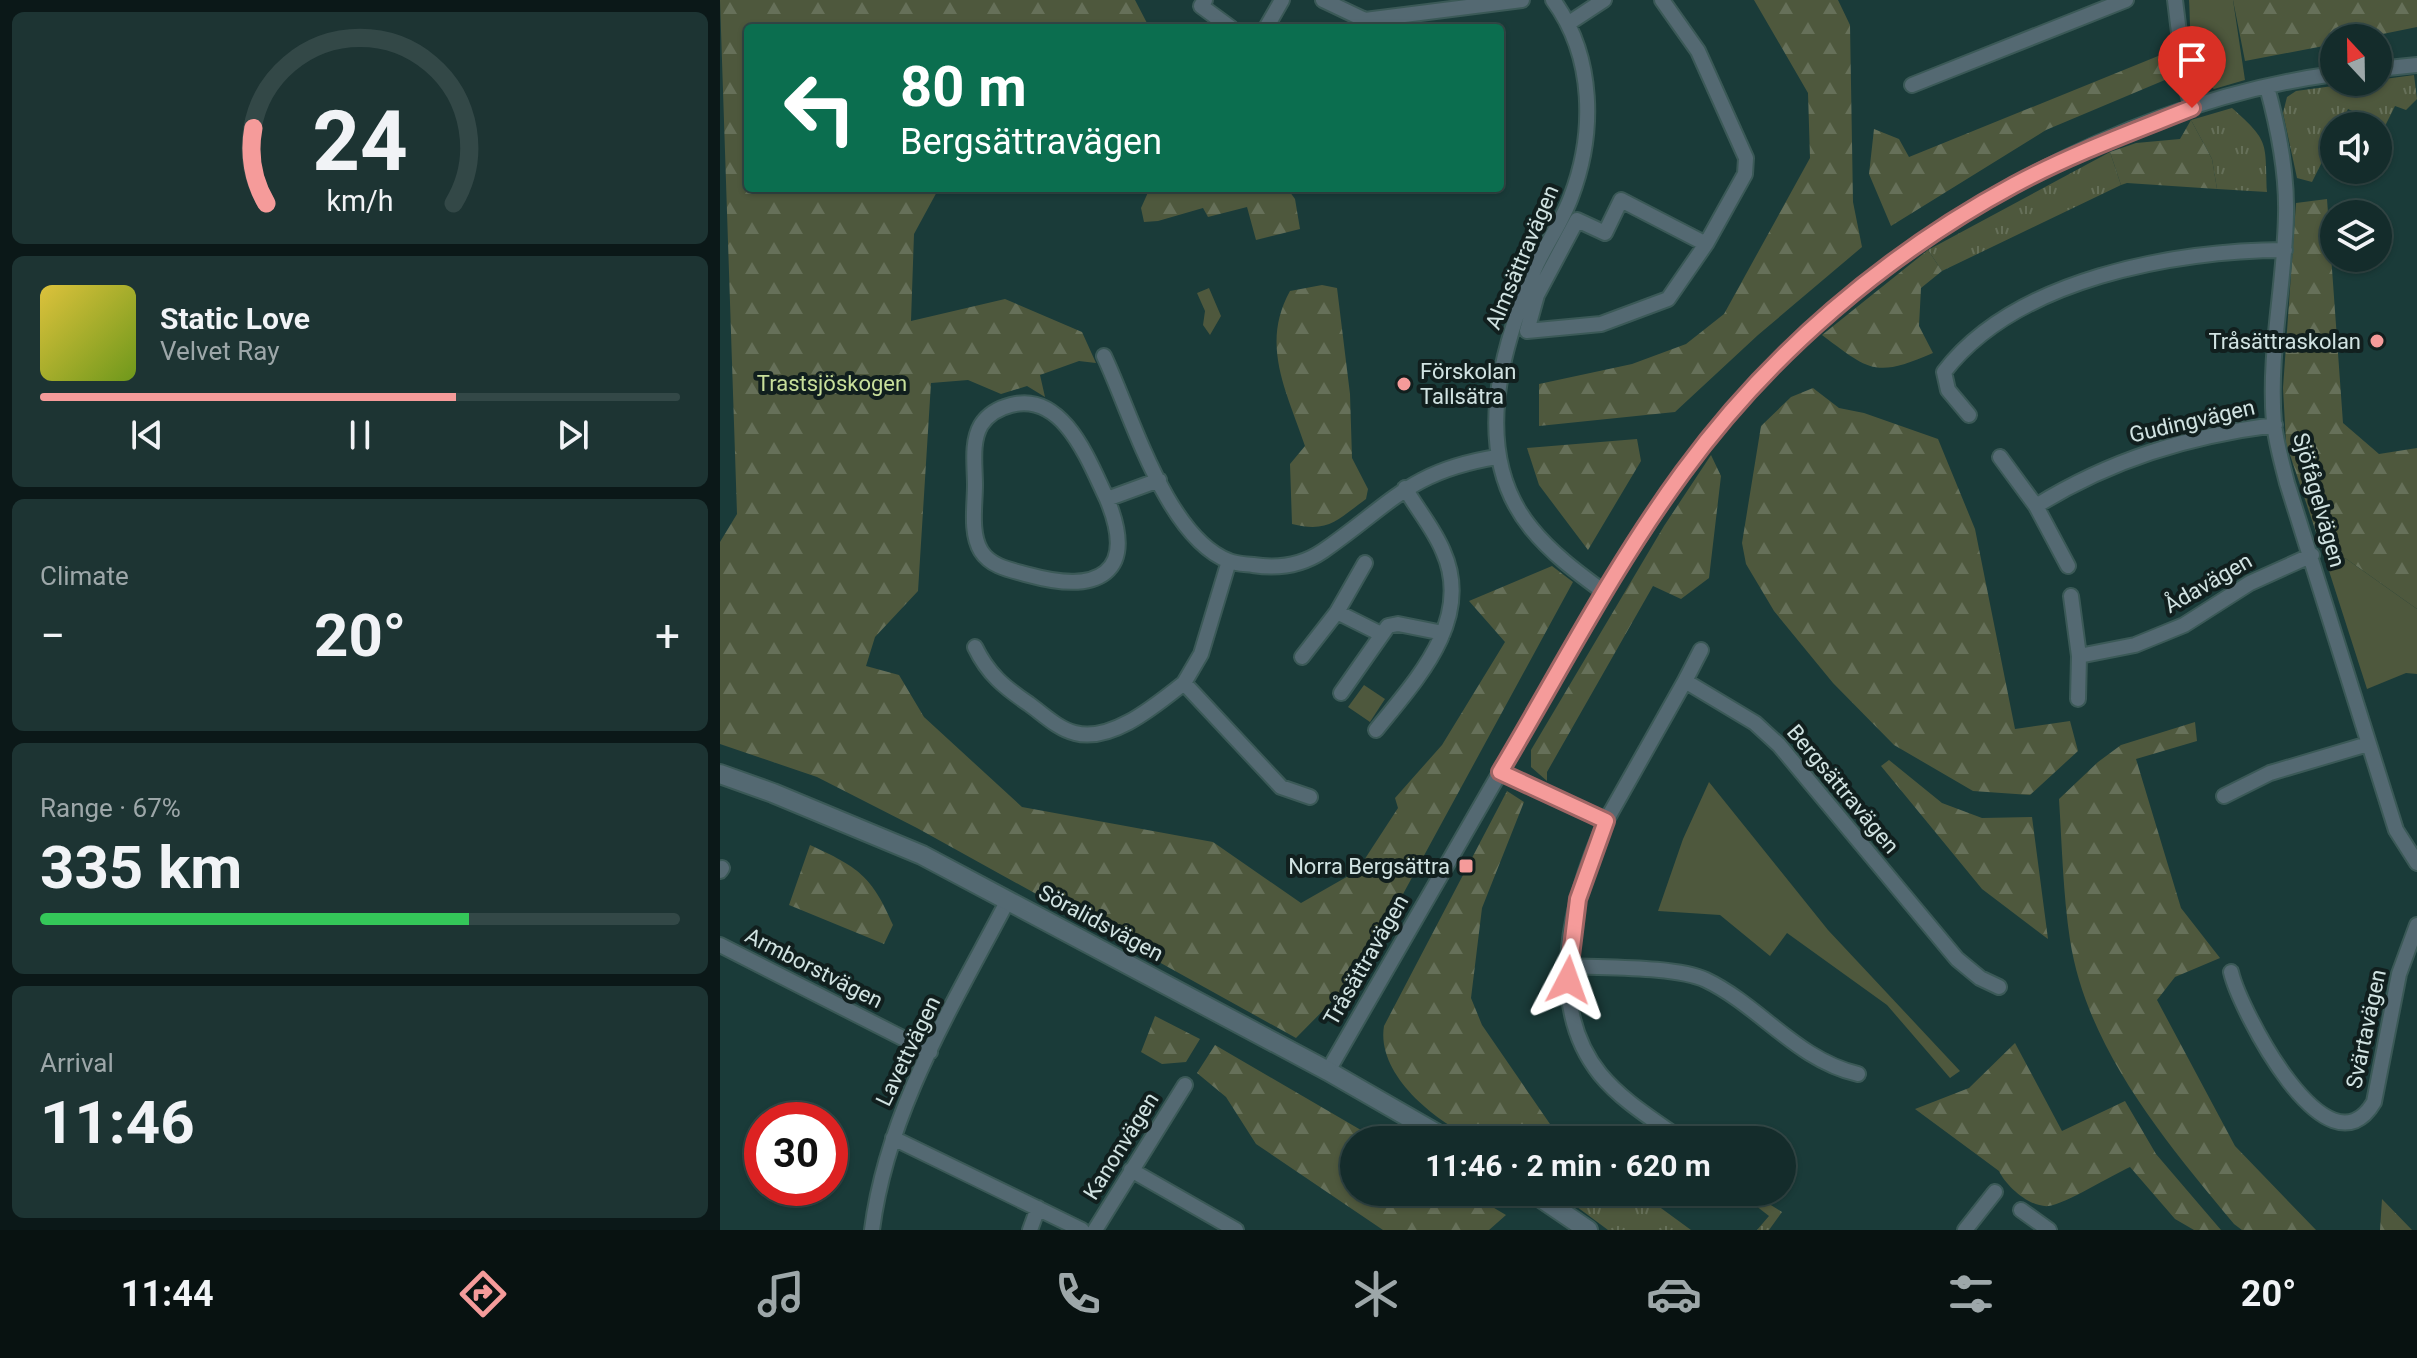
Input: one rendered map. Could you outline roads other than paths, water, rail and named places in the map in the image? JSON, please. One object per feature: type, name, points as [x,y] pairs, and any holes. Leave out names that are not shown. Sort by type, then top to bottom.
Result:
[{"type":"street","points":[[1205,0],[1201,6],[1226,24]]},
{"type":"street","points":[[1268,24],[1282,0]]},
{"type":"street","points":[[1323,0],[1365,20],[1413,11],[1522,0]]},
{"type":"street","name":"Almsättravägen","points":[[1553,0],[1569,23],[1583,68],[1588,106],[1584,155],[1570,201],[1541,256],[1513,326],[1497,395],[1497,457],[1513,500],[1531,528],[1604,592]]},
{"type":"street","points":[[1569,23],[1604,0]]},
{"type":"street","points":[[1662,0],[1689,35],[1746,158],[1745,174],[1706,244],[1668,299],[1601,324],[1527,331],[1537,295],[1577,220],[1605,233],[1621,200],[1706,244]]},
{"type":"street","points":[[1912,85],[2126,0]]},
{"type":"street","points":[[2175,0],[2185,82],[2192,108]]},
{"type":"street","points":[[2392,68],[2417,65]]},
{"type":"street","name":"Tråsättravägen","points":[[1328,1071],[1604,592],[1656,510],[1718,426],[1802,339],[1855,291],[1950,222],[2067,158],[2192,108],[2267,87],[2320,77]]},
{"type":"street","name":"Sjöfågelvägen","points":[[2267,87],[2275,117],[2286,210],[2285,250],[2275,337],[2275,425],[2287,483],[2312,555],[2368,744],[2396,830],[2417,863]]},
{"type":"street","points":[[1969,415],[1948,390],[1944,372],[1965,348],[2024,309],[2093,278],[2189,254],[2285,250]]},
{"type":"street","points":[[1104,356],[1159,480],[1187,529],[1229,561],[1274,568],[1304,561],[1405,488],[1440,471],[1497,457]]},
{"type":"street","points":[[1025,403],[1043,408],[1060,418],[1076,438],[1107,499],[1116,523],[1119,548],[1114,562],[1099,576],[1075,582],[1055,581],[989,561],[975,538],[975,441],[982,424],[995,410],[1025,403]]},
{"type":"street","name":"Gudingvägen","points":[[2036,506],[2093,473],[2151,450],[2275,425]]},
{"type":"street","points":[[2000,457],[2036,506],[2064,553],[2068,566]]},
{"type":"street","points":[[1107,499],[1159,480]]},
{"type":"street","points":[[1376,730],[1427,665],[1452,612],[1445,555],[1405,488]]},
{"type":"street","name":"Ådavägen","points":[[2079,656],[2135,645],[2184,625],[2250,583],[2312,555]]},
{"type":"street","points":[[975,647],[989,673],[1005,688],[1078,734],[1094,735],[1115,728],[1184,683],[1201,654],[1229,561]]},
{"type":"street","points":[[1302,657],[1337,612],[1365,563]]},
{"type":"street","points":[[2071,596],[2079,656],[2078,699]]},
{"type":"street","points":[[1337,612],[1381,634]]},
{"type":"street","points":[[1341,693],[1388,626],[1398,624],[1443,633]]},
{"type":"street","points":[[1663,1126],[1627,1100],[1593,1064],[1580,1039],[1571,1007],[1570,966],[1578,899],[1606,821],[1701,650]]},
{"type":"street","name":"Bergsättravägen","points":[[1685,681],[1755,723],[1773,739],[1957,959],[1980,978],[1999,987]]},
{"type":"street","points":[[1184,683],[1281,787],[1310,797]]},
{"type":"street","points":[[2224,796],[2270,773],[2368,744]]},
{"type":"street","points":[[1500,772],[1606,821]]},
{"type":"street","name":"Söralidsvägen","points":[[720,774],[885,839],[1008,900],[1328,1071],[1424,1126]]},
{"type":"street","name":"Lavettvägen","points":[[872,1230],[879,1183],[893,1138],[930,1052],[1008,900]]},
{"type":"street","name":"Svärtavägen","points":[[2231,972],[2235,990],[2270,1057],[2316,1110],[2326,1118],[2343,1123],[2362,1116],[2374,1102],[2399,974],[2417,925]]},
{"type":"street","name":"Armborstvägen","points":[[720,945],[930,1052]]},
{"type":"street","points":[[1570,966],[1646,970],[1706,980],[1818,1060],[1858,1074]]},
{"type":"street","name":"Kanonvägen","points":[[1095,1230],[1185,1085]]},
{"type":"street","name":"Kanonvägen","points":[[893,1138],[1082,1230]]},
{"type":"street","points":[[1131,1170],[1236,1230]]},
{"type":"street","points":[[1965,1230],[1995,1192]]},
{"type":"street","points":[[1553,1206],[1588,1230]]},
{"type":"street","points":[[1030,1230],[1038,1208]]},
{"type":"street","points":[[2021,1210],[2049,1230]]},
{"type":"place","name":"Tråsättraskolan","points":[[2377,341]]},
{"type":"place","name":"Förskolan Tallsätra","points":[[1404,384]]},
{"type":"place","name":"Norra Bergsättra","points":[[1466,866]]},
{"type":"park label","name":"Trastsjöskogen","points":[[832,383]]}]
